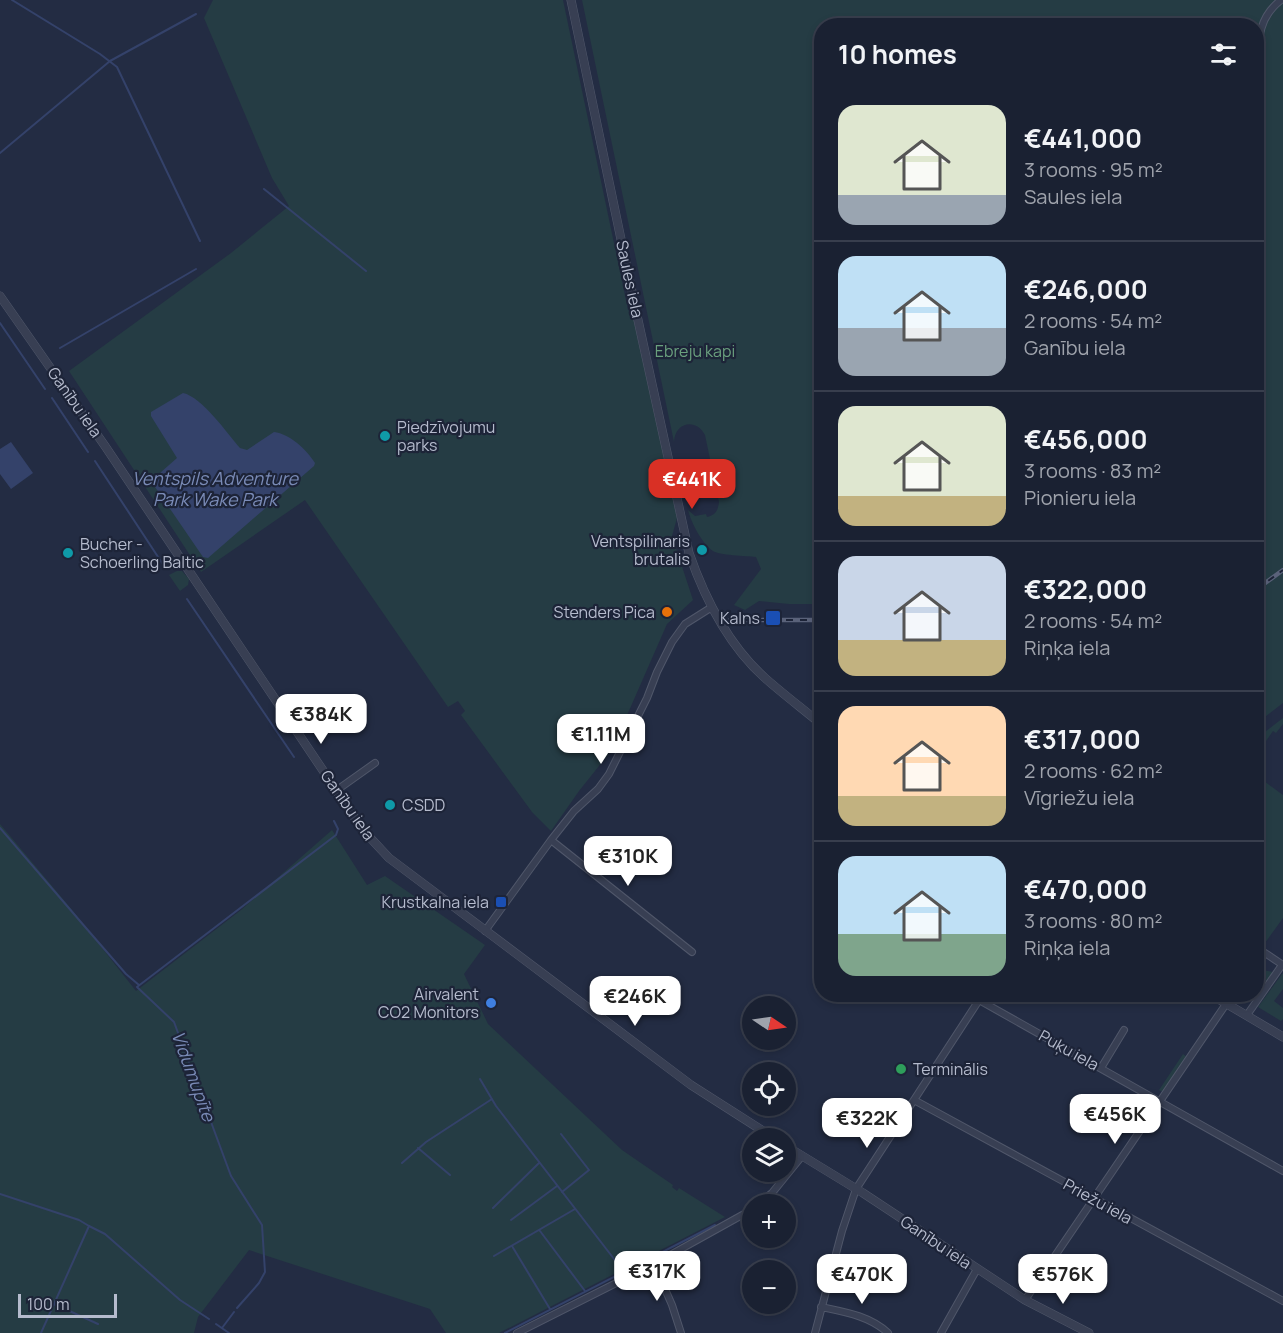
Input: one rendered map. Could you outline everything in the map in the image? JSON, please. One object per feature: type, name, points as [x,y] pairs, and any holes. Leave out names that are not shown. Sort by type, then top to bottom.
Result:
[{"type":"street","name":"Saules iela","points":[[571,0],[687,547],[712,607],[732,642],[757,670],[814,717]]},
{"type":"street","points":[[1264,19],[1272,7],[1281,0]]},
{"type":"street","name":"Ganību iela","points":[[0,296],[105,446],[363,830],[388,858],[691,1085],[758,1128]]},
{"type":"street","points":[[485,932],[551,840],[574,811],[598,789],[609,774],[672,642],[685,624],[712,607]]},
{"type":"street","points":[[337,790],[375,763]]},
{"type":"street","points":[[551,840],[692,952]]},
{"type":"street","points":[[1264,954],[1283,965],[1264,987]]},
{"type":"street","points":[[814,1333],[856,1189],[978,1002]]},
{"type":"street","name":"Puķu iela","points":[[989,1002],[1283,1171]]},
{"type":"street","points":[[1223,1002],[1283,1037]]},
{"type":"street","points":[[1247,1015],[1254,1002]]},
{"type":"street","points":[[1025,1300],[1226,1004]]},
{"type":"street","points":[[1101,1068],[1124,1030]]},
{"type":"street","name":"Priežu iela","points":[[914,1100],[1283,1301]]},
{"type":"street","name":"Ganību iela","points":[[796,1152],[1025,1300],[1089,1333]]},
{"type":"street","points":[[771,1194],[802,1156]]},
{"type":"street","points":[[517,1333],[654,1264],[742,1215]]},
{"type":"street","points":[[654,1264],[672,1305],[681,1333]]},
{"type":"street","points":[[941,1333],[976,1269]]},
{"type":"street","points":[[821,1307],[869,1320],[888,1333]]},
{"type":"green space","name":"Piedzīvojumu parks","points":[[213,0],[563,0],[628,310],[632,312],[677,518],[672,536],[693,600],[667,624],[614,745],[551,831],[532,812],[461,715],[465,711],[458,701],[448,707],[305,500],[201,572],[69,371],[231,253],[289,206],[272,178],[204,18]]},
{"type":"green space","name":"Ebreju kapi","points":[[582,0],[1283,0],[1283,703],[1264,718],[1264,18],[814,18],[814,604],[759,601],[745,610],[734,605],[761,569],[756,557],[713,551],[697,532],[688,510],[695,516],[706,514],[707,517],[716,512],[719,502],[705,435],[696,426],[686,425],[678,430],[674,442]]},
{"type":"green space","points":[[182,571],[189,579],[188,585],[180,591],[169,575]]},
{"type":"green space","points":[[1283,718],[1283,724],[1276,733],[1273,731],[1266,741],[1264,733]]},
{"type":"green space","points":[[1264,781],[1283,795],[1283,918],[1264,944]]},
{"type":"green space","points":[[0,824],[136,991],[241,910],[332,830],[367,885],[385,876],[485,945],[464,974],[488,1024],[622,1150],[673,1185],[672,1187],[677,1191],[679,1188],[725,1217],[499,1333],[446,1333],[430,1309],[249,1250],[198,1317],[194,1333],[0,1333]]},
{"type":"green space","points":[[1264,970],[1273,972],[1264,986]]},
{"type":"green space","points":[[1283,974],[1283,989],[1274,1001],[1283,1008],[1281,1021],[1258,1007],[1264,1002],[1264,999]]},
{"type":"green space","points":[[1183,1054],[1187,1057],[1163,1092],[1159,1090]]},
{"type":"water","name":"Ventspils Adventure Park Wake Park","points":[[183,393],[206,408],[240,448],[247,450],[274,432],[280,433],[297,443],[315,463],[208,558],[203,557],[152,480],[177,458],[151,416],[151,412]]},
{"type":"water","points":[[11,442],[33,473],[11,489],[0,474],[0,449]]},
{"type":"waterway","points":[[12,0],[100,54],[117,67],[200,241]]},
{"type":"waterway","points":[[0,153],[110,61],[196,14]]},
{"type":"waterway","points":[[264,189],[366,271]]},
{"type":"waterway","points":[[60,348],[196,269]]},
{"type":"waterway","points":[[0,323],[45,389]]},
{"type":"waterway","points":[[52,398],[88,452]]},
{"type":"waterway","points":[[95,461],[164,566]]},
{"type":"waterway","points":[[187,599],[294,757]]},
{"type":"waterway","name":"Vidumupīte","points":[[237,1308],[259,1283],[265,1272],[262,1225],[231,1176],[174,1022],[137,987],[336,835],[338,829],[334,821]]},
{"type":"waterway","points":[[0,828],[126,974],[139,985]]},
{"type":"waterway","points":[[480,1079],[496,1106],[621,1268]]},
{"type":"waterway","points":[[402,1163],[426,1142],[492,1099]]},
{"type":"waterway","points":[[561,1134],[589,1170],[562,1192]]},
{"type":"waterway","points":[[418,1148],[450,1175]]},
{"type":"waterway","points":[[493,1208],[539,1163]]},
{"type":"waterway","points":[[511,1220],[557,1186]]},
{"type":"waterway","points":[[0,1194],[79,1220],[105,1234],[180,1300],[209,1319]]},
{"type":"waterway","points":[[494,1256],[575,1209]]},
{"type":"waterway","points":[[505,1333],[715,1225]]},
{"type":"waterway","points":[[41,1333],[89,1226]]},
{"type":"waterway","points":[[540,1231],[585,1291]]},
{"type":"waterway","points":[[512,1246],[550,1309]]},
{"type":"waterway","points":[[54,1304],[98,1324]]},
{"type":"waterway","name":"Vidumupīte","points":[[222,1328],[234,1312]]},
{"type":"waterway","name":"Vidumupīte","points":[[216,1324],[229,1333]]},
{"type":"railway","points":[[1264,584],[1283,570]]},
{"type":"railway","points":[[730,620],[814,620]]},
{"type":"place","name":"Piedzīvojumu parks","points":[[385,436]]},
{"type":"place","name":"Ventspilinaris brutalis","points":[[702,550]]},
{"type":"place","name":"Bucher - Schoerling Baltic","points":[[68,553]]},
{"type":"place","name":"Stenders Pica","points":[[667,612]]},
{"type":"place","name":"Kalns","points":[[773,618]]},
{"type":"place","name":"CSDD","points":[[390,805]]},
{"type":"place","name":"Krustkalna iela","points":[[501,902]]},
{"type":"place","name":"Airvalent CO2 Monitors","points":[[491,1003]]},
{"type":"place","name":"Terminālis","points":[[901,1069]]}]
